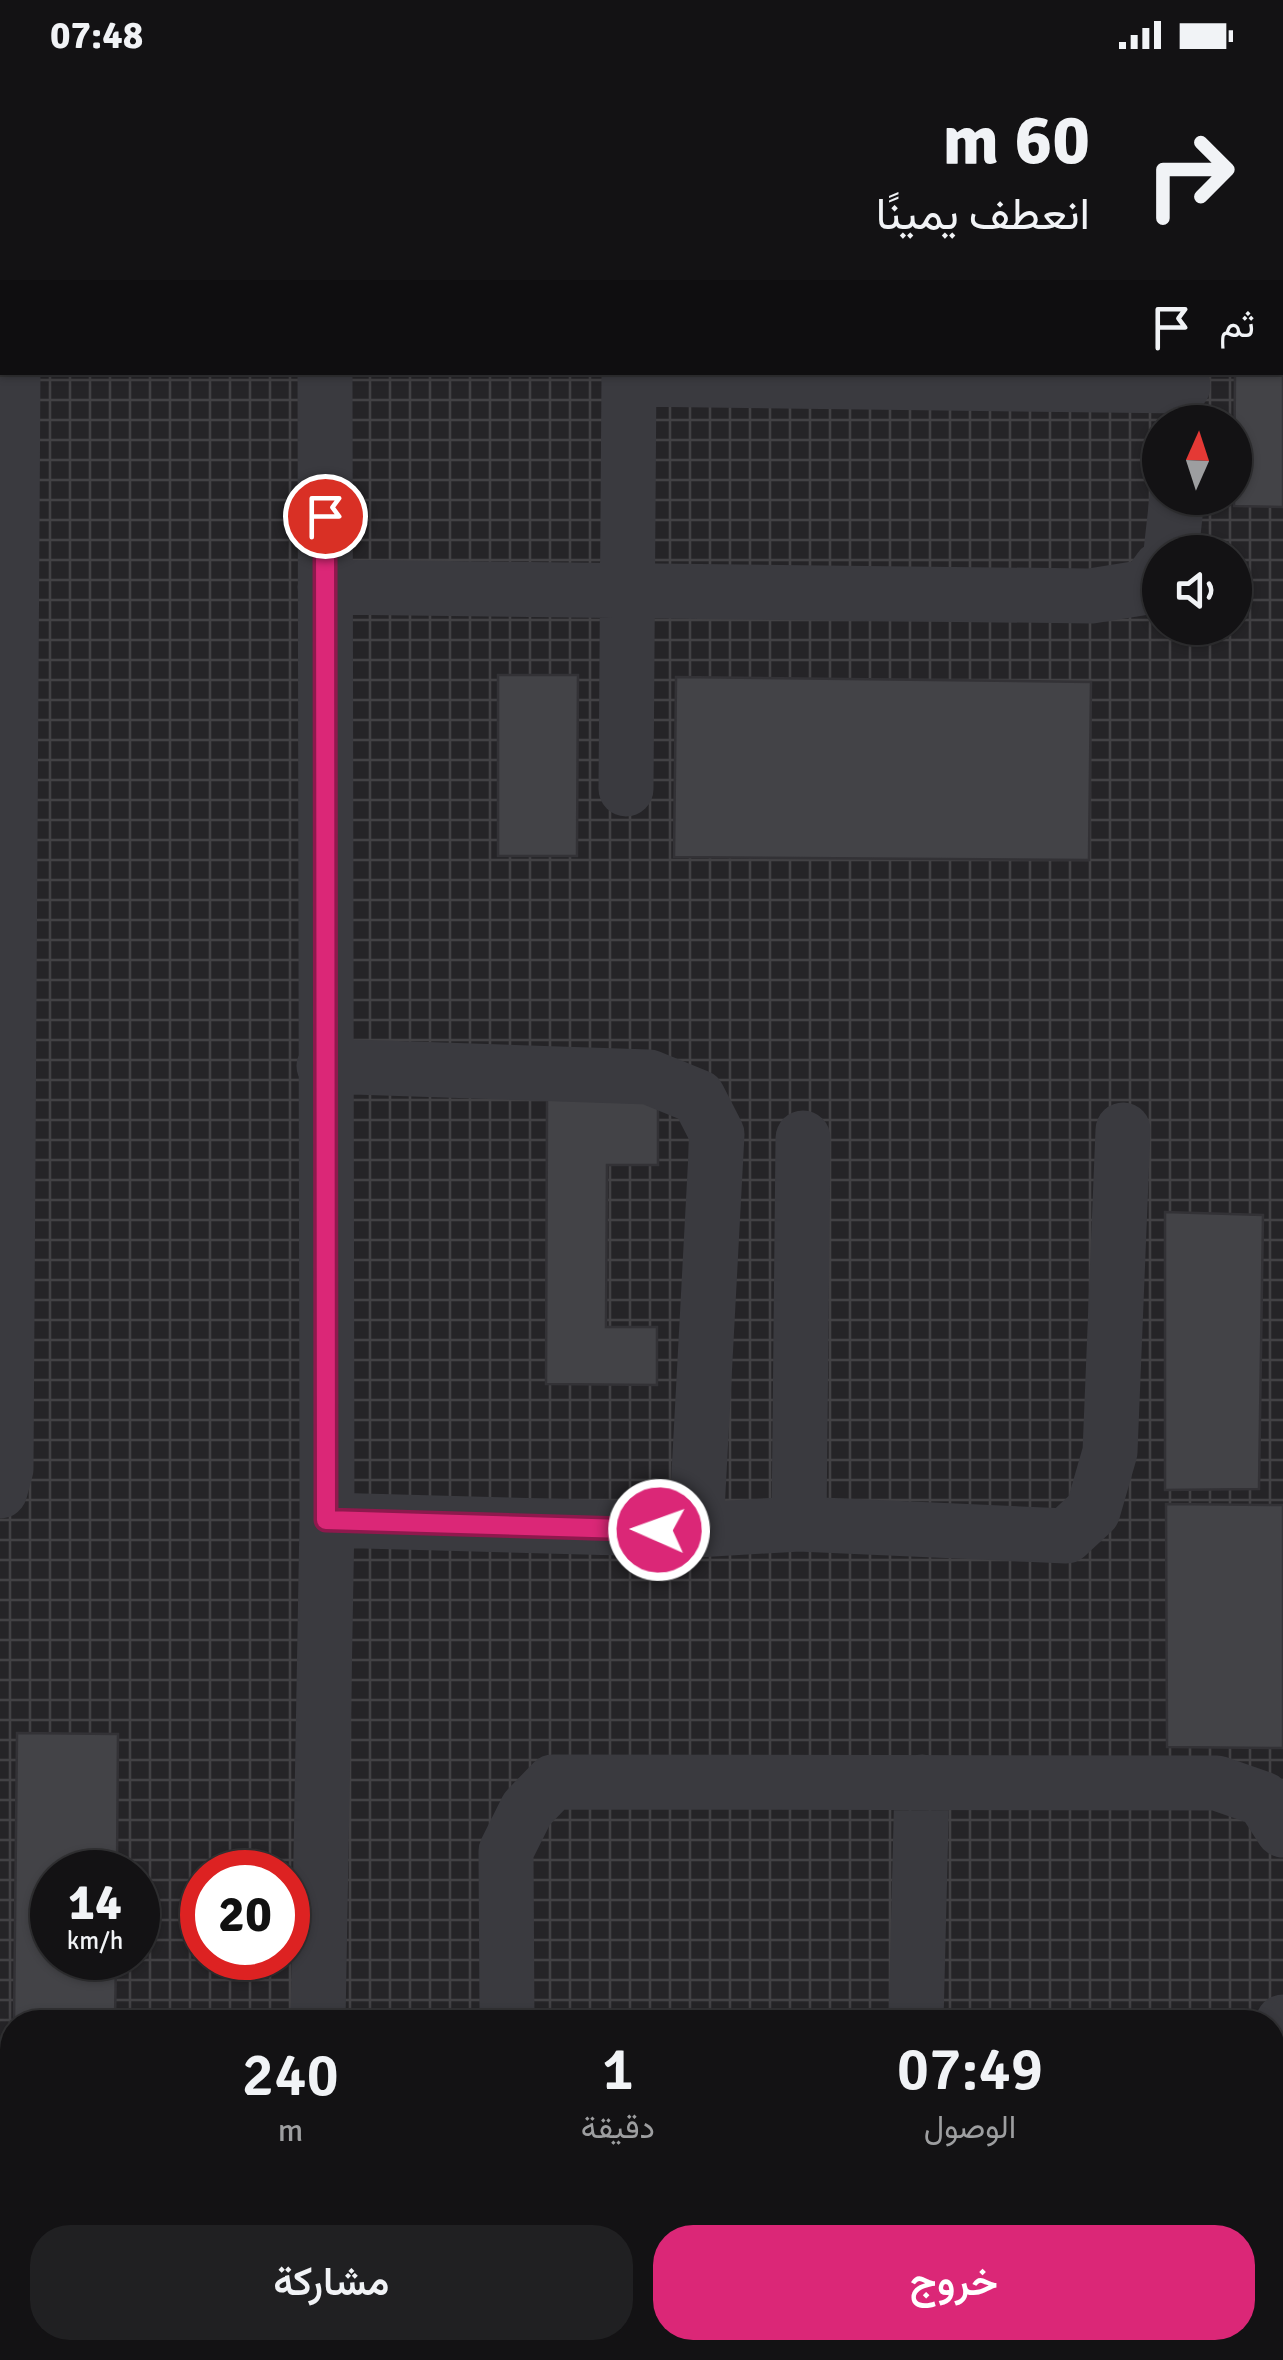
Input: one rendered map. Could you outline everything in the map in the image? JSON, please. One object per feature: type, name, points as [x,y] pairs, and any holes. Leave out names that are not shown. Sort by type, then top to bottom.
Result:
[{"type":"street","points":[[0,1491],[6,1469],[5,874],[13,375]]},
{"type":"street","points":[[318,2010],[326,1520],[325,375]]},
{"type":"street","points":[[626,789],[628,376],[1182,394]]},
{"type":"street","points":[[325,587],[1091,596],[1142,588]]},
{"type":"street","points":[[324,1066],[648,1077],[698,1097],[717,1134],[696,1530]]},
{"type":"street","points":[[326,1520],[696,1530],[799,1524],[1066,1536],[1094,1511],[1110,1452],[1122,1130]]},
{"type":"street","points":[[799,1524],[804,1138]]},
{"type":"street","points":[[507,2010],[506,1851],[527,1809],[553,1782],[1218,1783],[1263,1799],[1283,1830]]},
{"type":"street","points":[[916,2010],[922,1782]]},
{"type":"shaded area","points":[[0,375],[1283,375],[1283,2010],[0,2010]]},
{"type":"building","points":[[1235,375],[1283,375],[1283,507],[1252,506],[1252,405],[1235,405]]},
{"type":"building","points":[[498,675],[578,675],[577,856],[498,856]]},
{"type":"building","points":[[676,677],[1091,682],[1089,860],[674,857]]},
{"type":"building","points":[[547,1099],[658,1099],[658,1165],[607,1165],[606,1327],[657,1327],[657,1385],[546,1384]]},
{"type":"building","points":[[1165,1212],[1263,1215],[1259,1489],[1165,1490]]},
{"type":"building","points":[[1166,1504],[1283,1505],[1283,1748],[1167,1747]]},
{"type":"building","points":[[17,1733],[118,1734],[117,1850],[30,1850],[30,1980],[116,1980],[115,2010],[14,2010]]},
{"type":"route","points":[[325,516],[326,1520],[659,1530]]}]
